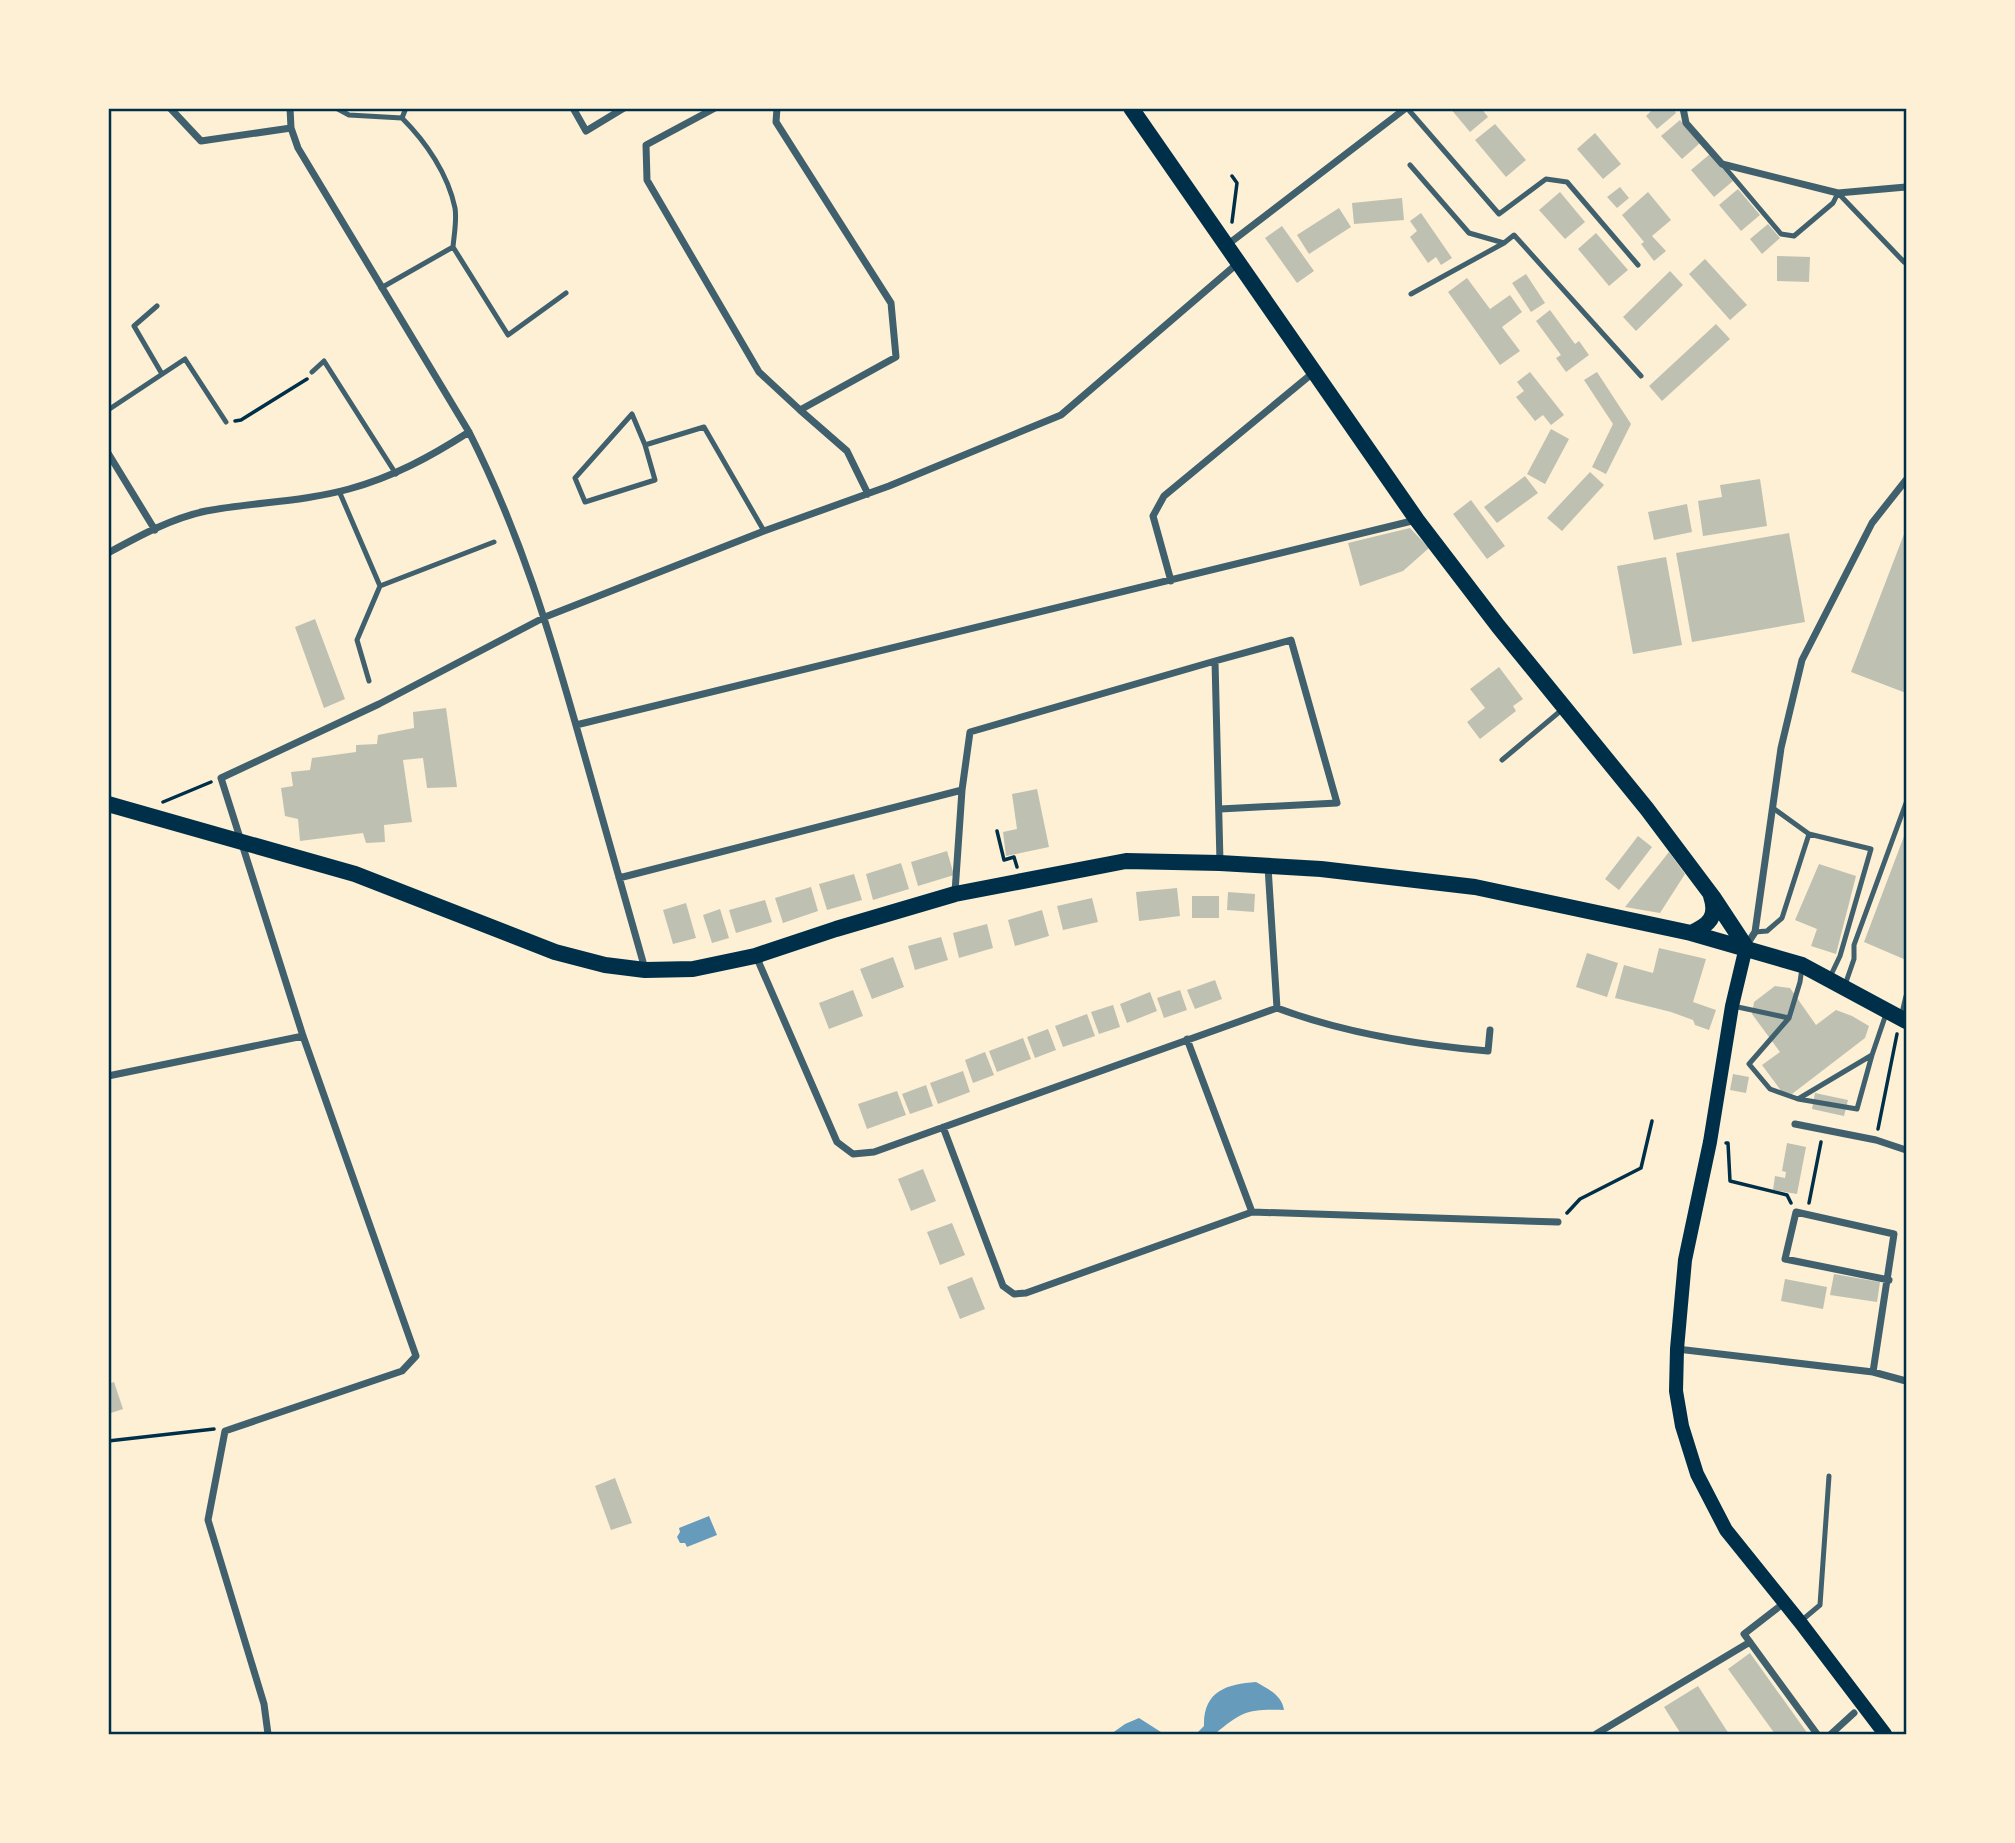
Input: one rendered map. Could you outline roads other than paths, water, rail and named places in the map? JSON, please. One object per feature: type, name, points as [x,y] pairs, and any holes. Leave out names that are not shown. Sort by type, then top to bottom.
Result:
[{"type":"main road","points":[[1131,108],[1417,520],[1647,809],[1746,947],[1732,1006],[1710,1142],[1685,1260],[1676,1391],[1682,1426],[1697,1474],[1726,1530],[1885,1734]]},
{"type":"main road","points":[[108,804],[355,874],[555,952],[605,965],[645,970],[693,969],[755,956],[955,894],[1126,861],[1220,863],[1321,869],[1475,887],[1690,933],[1802,965],[1898,1017]]},
{"type":"main road","points":[[1690,933],[1706,926],[1714,914],[1709,892]]},
{"type":"street","points":[[170,108],[201,141],[291,128]]},
{"type":"street","points":[[290,108],[291,128],[298,148],[469,432],[519,543],[545,617],[645,970]]},
{"type":"street","points":[[573,108],[586,131],[624,108]]},
{"type":"street","points":[[715,108],[646,145],[647,180],[759,372],[847,451],[868,494]]},
{"type":"street","points":[[778,108],[776,122],[891,303],[896,356],[800,410]]},
{"type":"street","points":[[1226,246],[1406,108]]},
{"type":"street","points":[[1683,108],[1686,123],[1722,164],[1838,194],[1906,187]]},
{"type":"street","points":[[268,1734],[264,1704],[208,1520],[225,1431],[402,1371],[416,1356],[303,1036],[221,778],[379,704],[545,617],[868,494],[1061,415],[1239,263]]},
{"type":"street","points":[[1171,581],[1153,516],[1164,496],[1314,371]]},
{"type":"street","points":[[108,553],[172,521],[206,511],[339,491],[396,474],[469,432]]},
{"type":"street","points":[[108,453],[155,530]]},
{"type":"street","points":[[1746,947],[1755,932],[1781,748],[1802,660],[1872,523],[1906,480]]},
{"type":"street","points":[[576,724],[1417,520]]},
{"type":"street","points":[[955,894],[962,790],[970,732],[1291,640],[1337,803],[1220,809]]},
{"type":"street","points":[[1215,661],[1220,863]]},
{"type":"street","points":[[619,878],[962,790]]},
{"type":"street","points":[[1268,867],[1277,1008]]},
{"type":"street","points":[[755,956],[837,1142],[853,1154],[874,1152],[1277,1008],[1324,1023],[1429,1046],[1488,1051],[1490,1030]]},
{"type":"street","points":[[108,1076],[303,1036]]},
{"type":"street","points":[[1187,1039],[1252,1212]]},
{"type":"street","points":[[1795,1124],[1876,1140],[1906,1150]]},
{"type":"street","points":[[943,1127],[1003,1286],[1014,1293],[1026,1293],[1252,1212],[1558,1222]]},
{"type":"street","points":[[1874,1372],[1889,1280],[1894,1234],[1796,1212],[1786,1259],[1889,1280]]},
{"type":"street","points":[[1677,1349],[1874,1372],[1906,1381]]},
{"type":"street","points":[[1784,1602],[1744,1634],[1817,1734]]},
{"type":"street","points":[[1596,1734],[1750,1643]]},
{"type":"street","points":[[1831,1734],[1854,1713]]},
{"type":"lane","points":[[336,108],[349,116],[402,118],[428,149],[447,183],[456,211],[453,247],[508,335],[566,293]]},
{"type":"lane","points":[[402,118],[406,108]]},
{"type":"lane","points":[[1406,108],[1499,214],[1546,179],[1567,182],[1638,265]]},
{"type":"lane","points":[[1722,164],[1782,234],[1794,236],[1833,202],[1838,194],[1904,262],[1906,259]]},
{"type":"lane","points":[[1410,165],[1469,233],[1504,243]]},
{"type":"lane","points":[[1411,294],[1514,235],[1641,376]]},
{"type":"lane","points":[[381,288],[453,247]]},
{"type":"lane","points":[[156,306],[134,326],[162,374]]},
{"type":"lane","points":[[108,411],[185,359],[226,422]]},
{"type":"lane","points":[[312,372],[324,361],[396,474]]},
{"type":"lane","points":[[632,414],[645,446],[655,480],[585,502],[575,478],[632,414]]},
{"type":"lane","points":[[645,446],[704,427],[765,531]]},
{"type":"lane","points":[[339,491],[380,586]]},
{"type":"lane","points":[[369,681],[357,640],[380,586],[494,542]]},
{"type":"lane","points":[[1502,760],[1565,708]]},
{"type":"lane","points":[[1836,983],[1854,960],[1854,945],[1906,803]]},
{"type":"lane","points":[[1773,808],[1808,834],[1871,849],[1840,956],[1836,983]]},
{"type":"lane","points":[[1755,932],[1768,931],[1782,919],[1808,834]]},
{"type":"lane","points":[[1802,965],[1800,982],[1789,1018],[1749,1065],[1770,1089],[1798,1099],[1857,1109],[1871,1055],[1898,1017],[1906,996]]},
{"type":"lane","points":[[1732,1006],[1789,1018]]},
{"type":"lane","points":[[1798,1099],[1871,1055]]},
{"type":"lane","points":[[1800,1622],[1820,1605],[1829,1476]]},
{"type":"water","points":[[709,1516],[717,1535],[687,1547],[685,1543],[680,1543],[677,1537],[679,1528]]},
{"type":"water","points":[[1256,1682],[1277,1696],[1284,1710],[1246,1713],[1215,1734],[1196,1734],[1204,1726],[1205,1714],[1212,1697],[1227,1688]]},
{"type":"water","points":[[1139,1718],[1164,1734],[1111,1734],[1125,1724]]}]
